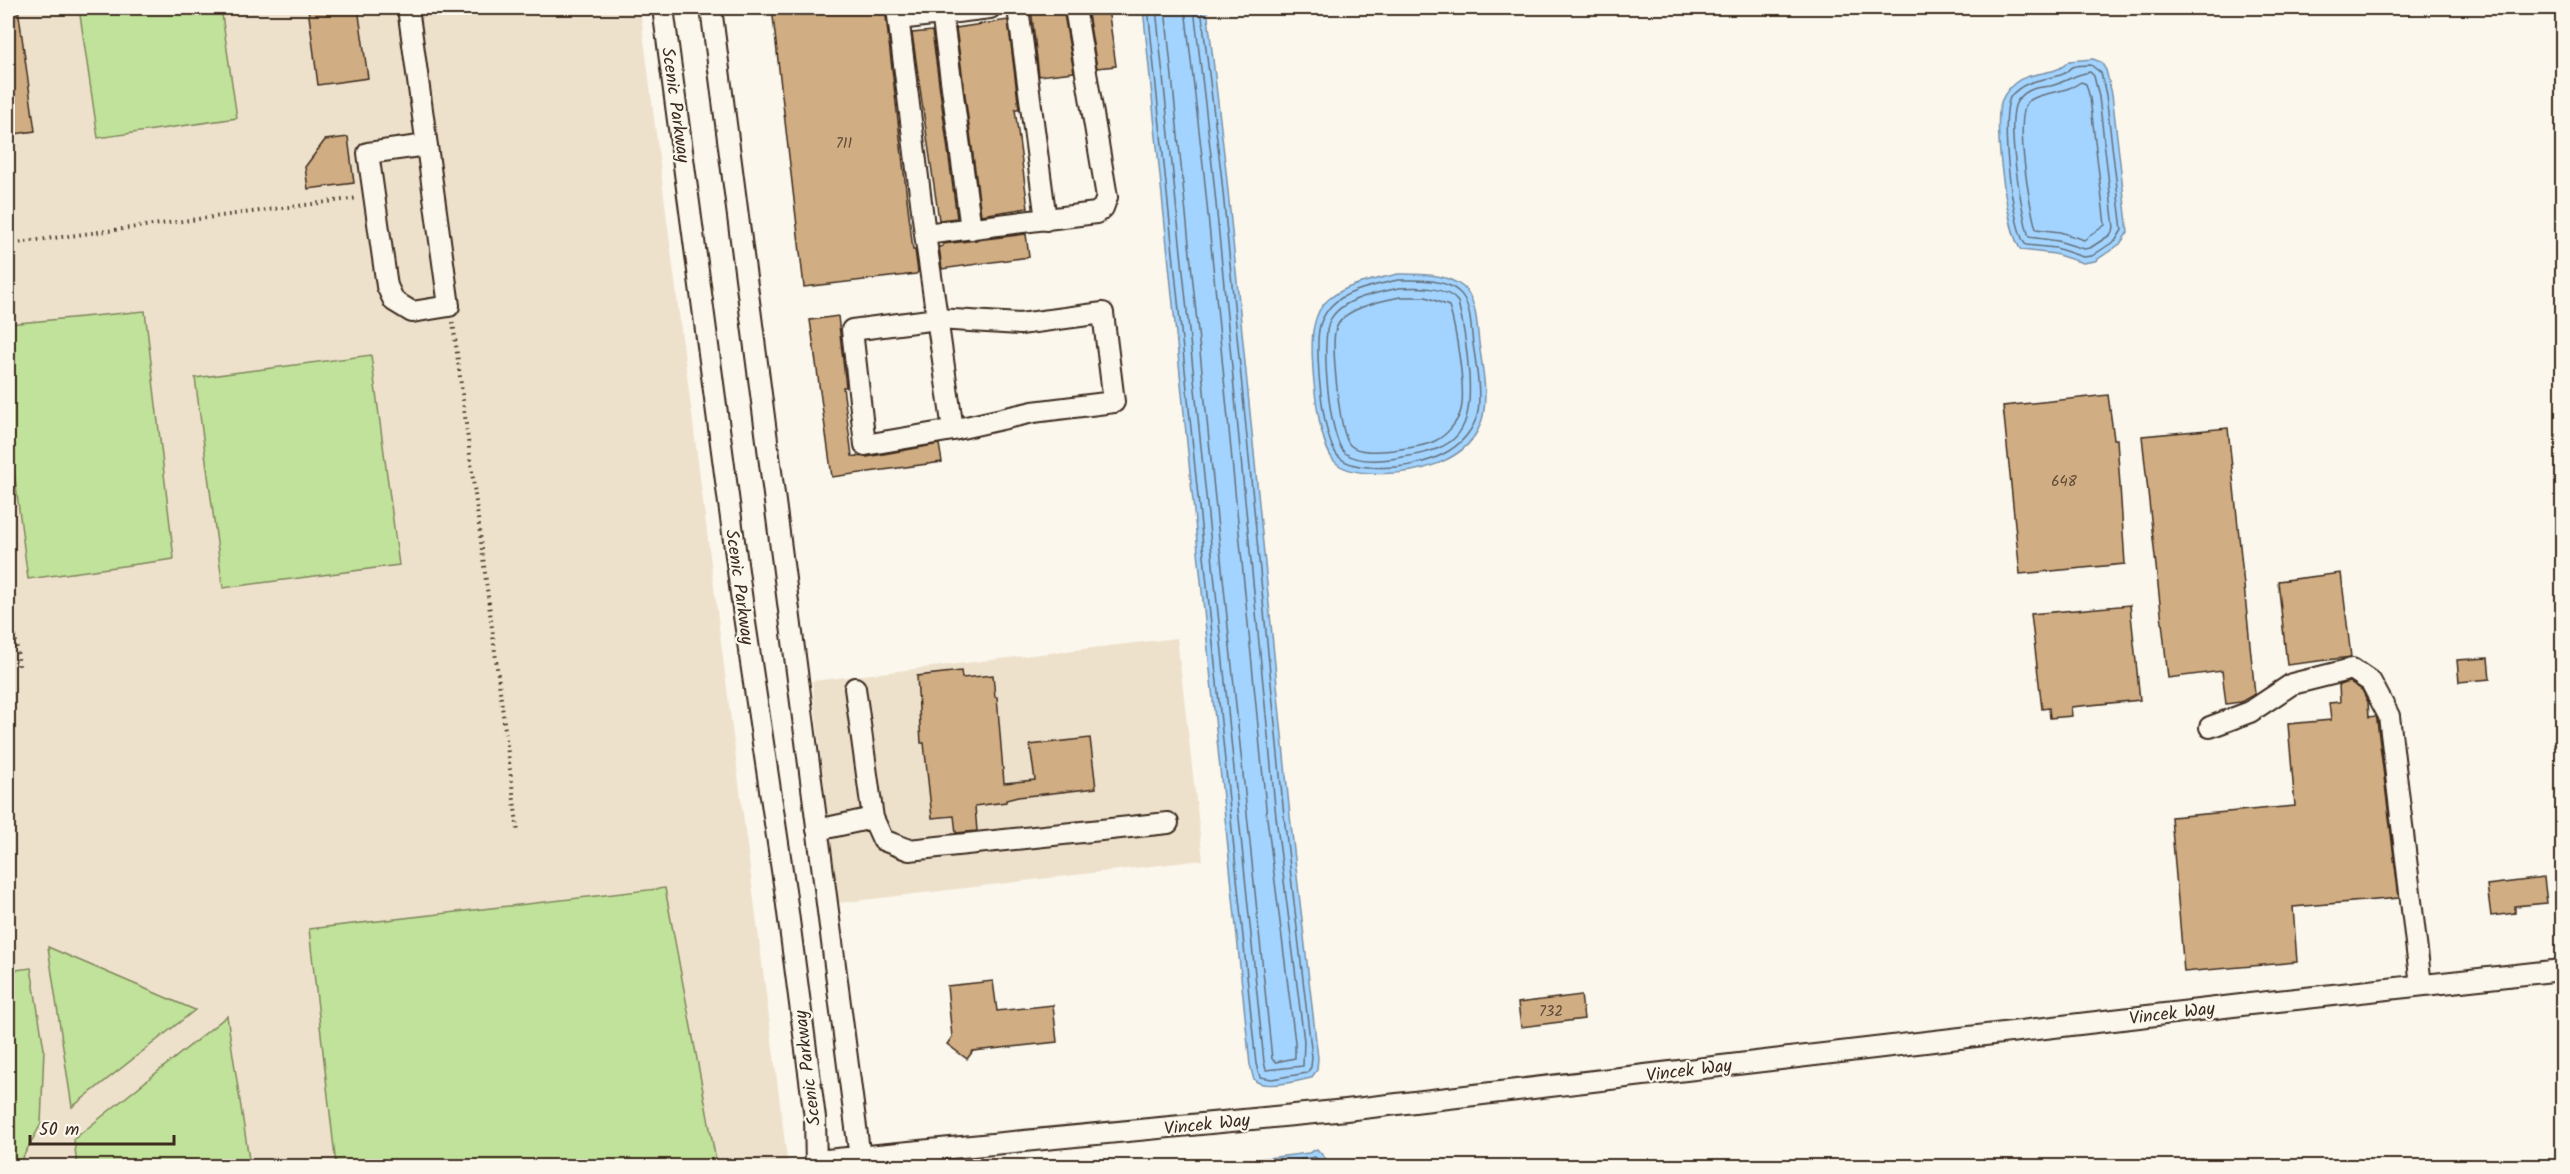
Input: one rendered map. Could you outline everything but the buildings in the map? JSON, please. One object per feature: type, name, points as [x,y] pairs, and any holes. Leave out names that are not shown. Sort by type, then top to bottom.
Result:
[{"type":"street","points":[[408,8],[427,145],[449,306],[412,312],[394,301],[387,286],[368,153],[427,145]]},
{"type":"street","name":"Scenic Parkway","points":[[663,8],[742,604],[785,890],[815,1118],[816,1164]]},
{"type":"street","points":[[711,8],[720,62],[861,1162]]},
{"type":"street","points":[[953,430],[925,234],[898,13],[942,13],[990,8]]},
{"type":"street","points":[[1018,8],[1046,220]]},
{"type":"street","points":[[925,234],[1096,213],[1103,208],[1107,197],[1075,8]]},
{"type":"street","points":[[942,13],[971,229]]},
{"type":"street","points":[[1103,313],[1114,402],[1033,412],[953,430],[865,445],[852,330],[937,319],[1020,324],[1103,313]]},
{"type":"street","points":[[2210,727],[2250,711],[2292,684],[2352,669],[2371,682],[2389,716],[2421,985]]},
{"type":"street","points":[[855,688],[873,818],[883,840],[909,850],[1168,823]]},
{"type":"street","points":[[817,830],[873,818]]},
{"type":"street","name":"Vincek Way","points":[[816,1164],[861,1162],[1346,1110],[2562,970]]},
{"type":"path","points":[[8,244],[359,198]]},
{"type":"path","points":[[8,238],[14,243]]},
{"type":"path","points":[[8,252],[14,243]]},
{"type":"path","points":[[452,319],[518,832]]},
{"type":"path","points":[[8,580],[19,666]]},
{"type":"shaded area","points":[[8,8],[640,8],[788,1166],[8,1166]]},
{"type":"shaded area","points":[[1177,638],[1203,860],[838,903],[812,681]]},
{"type":"green space","points":[[79,8],[221,8],[237,118],[98,138]]},
{"type":"green space","points":[[145,311],[174,559],[28,579],[8,424],[8,324]]},
{"type":"green space","points":[[371,355],[399,565],[223,588],[195,378]]},
{"type":"green space","points":[[665,888],[717,1166],[336,1166],[309,929]]},
{"type":"green space","points":[[48,947],[195,1010],[72,1107]]},
{"type":"green space","points":[[31,968],[44,1049],[41,1124],[18,1166],[8,1166],[8,971]]},
{"type":"green space","points":[[227,1016],[250,1166],[77,1166],[74,1139]]},
{"type":"water","points":[[1143,8],[1207,8],[1226,171],[1290,816],[1318,1058],[1317,1070],[1311,1078],[1281,1084],[1258,1083],[1253,1078],[1250,1065]]},
{"type":"water","points":[[2093,59],[2101,62],[2106,70],[2112,94],[2128,232],[2120,244],[2095,261],[2083,263],[2055,254],[2021,250],[2011,223],[2003,180],[1999,118],[2004,96],[2012,85],[2021,79],[2050,72],[2069,61]]},
{"type":"water","points":[[1398,274],[1423,274],[1448,279],[1456,282],[1468,292],[1476,314],[1483,370],[1485,398],[1483,416],[1477,432],[1466,446],[1438,464],[1403,472],[1357,472],[1343,468],[1336,463],[1329,454],[1324,438],[1313,376],[1314,326],[1326,301],[1344,289]]},
{"type":"water","points":[[1317,1149],[1332,1166],[1259,1166],[1259,1159],[1309,1153]]}]
